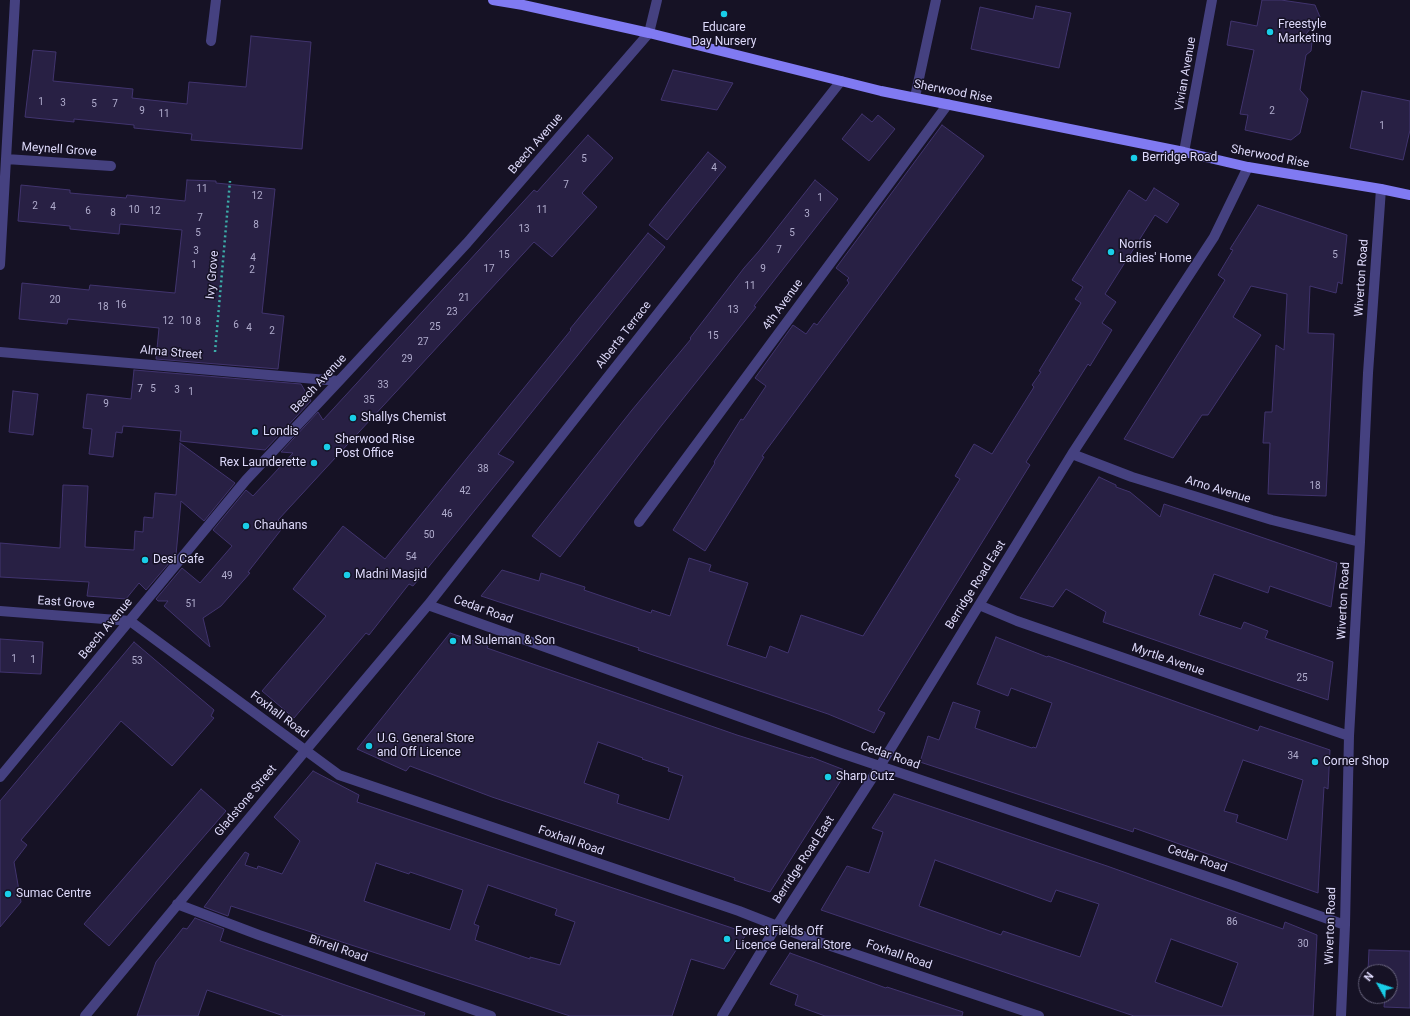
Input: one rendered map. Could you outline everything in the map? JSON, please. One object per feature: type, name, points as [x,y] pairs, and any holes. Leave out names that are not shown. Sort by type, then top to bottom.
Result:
[{"type":"main road","name":"Sherwood Rise","points":[[493,0],[523,5],[649,33],[841,81],[915,97],[1184,152],[1248,167],[1410,195]]},
{"type":"street","points":[[0,264],[2,205],[6,159],[4,111],[15,0]]},
{"type":"street","points":[[212,41],[216,0]]},
{"type":"street","points":[[649,33],[657,0]]},
{"type":"street","points":[[915,97],[936,0]]},
{"type":"street","name":"Vivian Avenue","points":[[1184,152],[1212,0]]},
{"type":"street","name":"Beech Avenue","points":[[0,777],[246,480],[467,243],[649,33]]},
{"type":"street","name":"Alberta Terrace","points":[[428,605],[841,81]]},
{"type":"street","name":"4th Avenue","points":[[639,522],[948,104]]},
{"type":"street","name":"Meynell Grove","points":[[6,159],[111,166]]},
{"type":"street","name":"Berridge Road East","points":[[722,1016],[776,927],[880,766],[1072,454],[1214,237],[1248,167]]},
{"type":"street","name":"Wiverton Road","points":[[1341,1016],[1345,925],[1349,736],[1368,374],[1381,189]]},
{"type":"street","name":"Alma Street","points":[[0,352],[339,381]]},
{"type":"street","name":"Arno Avenue","points":[[1072,454],[1132,477],[1272,520],[1360,542]]},
{"type":"street","name":"Gladstone Street","points":[[85,1016],[428,605]]},
{"type":"street","name":"Cedar Road","points":[[428,605],[880,766],[1235,886],[1345,925]]},
{"type":"street","name":"Myrtle Avenue","points":[[979,605],[1017,622],[1349,736]]},
{"type":"street","name":"East Grove","points":[[0,611],[130,621]]},
{"type":"street","name":"Foxhall Road","points":[[130,621],[339,776],[731,909],[776,927],[1039,1016]]},
{"type":"street","name":"Birrell Road","points":[[177,904],[491,1016]]},
{"type":"path","name":"Ivy Grove","points":[[213,370],[230,181]]},
{"type":"building","points":[[1262,0],[1281,0],[1315,5],[1320,17],[1306,34],[1312,42],[1311,51],[1306,55],[1300,90],[1308,99],[1300,133],[1291,140],[1245,130],[1248,115],[1240,114],[1254,50],[1227,45],[1231,21],[1257,26]]},
{"type":"building","points":[[1036,6],[1071,13],[1059,68],[971,49],[980,7],[1033,19]]},
{"type":"building","points":[[251,36],[311,42],[302,149],[191,140],[192,134],[134,128],[134,125],[74,119],[74,122],[25,117],[33,50],[56,52],[53,81],[133,89],[132,98],[187,104],[189,82],[246,87]]},
{"type":"building","points":[[673,70],[733,83],[717,110],[661,100]]},
{"type":"building","points":[[1362,91],[1410,101],[1410,130],[1403,160],[1350,148]]},
{"type":"building","points":[[862,114],[872,122],[878,115],[895,129],[869,161],[842,139]]},
{"type":"building","points":[[942,125],[984,156],[762,456],[764,457],[705,551],[673,530],[741,419],[743,420],[766,386],[755,378],[793,325],[806,334],[814,323],[817,325],[849,283],[847,280],[849,278],[836,268]]},
{"type":"building","points":[[588,135],[613,158],[582,193],[597,207],[552,257],[534,242],[278,520],[284,526],[248,572],[250,573],[221,606],[203,618],[210,647],[164,606],[168,601],[158,601],[156,599],[182,568],[200,583],[232,546],[213,530],[246,490],[253,496],[293,453],[281,452],[318,412],[323,420],[534,190],[537,192]]},
{"type":"building","points":[[708,152],[726,167],[667,240],[649,225]]},
{"type":"building","points":[[187,180],[216,181],[216,183],[275,189],[262,313],[284,316],[278,369],[156,359],[159,328],[68,319],[67,324],[19,319],[22,283],[89,290],[90,285],[175,293],[182,230],[120,224],[119,234],[70,229],[70,226],[18,221],[21,185],[70,190],[70,193],[126,198],[127,195],[185,201]]},
{"type":"building","points":[[815,180],[838,199],[754,306],[756,307],[658,430],[560,557],[532,536],[632,410],[691,339],[690,338],[744,268]]},
{"type":"building","points":[[1154,188],[1179,204],[1167,223],[1155,215],[1105,294],[1116,302],[1102,323],[1112,330],[1090,366],[1088,364],[1026,462],[1030,465],[878,710],[885,713],[874,733],[828,714],[638,650],[639,648],[481,596],[502,570],[539,581],[541,573],[585,587],[584,590],[651,613],[652,610],[670,616],[689,558],[711,565],[709,571],[748,583],[727,645],[766,658],[770,646],[788,653],[801,615],[863,636],[960,479],[955,476],[974,444],[992,454],[1034,387],[1032,385],[1041,372],[1039,371],[1081,303],[1075,299],[1083,287],[1072,280],[1129,190],[1146,201]]},
{"type":"building","points":[[1258,205],[1347,235],[1342,284],[1338,282],[1336,293],[1310,286],[1308,333],[1334,334],[1326,496],[1268,494],[1270,443],[1263,443],[1265,412],[1272,412],[1276,345],[1284,350],[1287,294],[1251,286],[1233,317],[1261,335],[1208,415],[1202,415],[1173,458],[1124,439],[1225,280],[1218,275],[1233,250],[1230,249]]},
{"type":"building","points":[[648,233],[665,247],[498,454],[514,462],[413,586],[409,584],[369,635],[366,633],[294,718],[262,691],[326,616],[293,589],[343,526],[385,559]]},
{"type":"building","points":[[134,370],[301,384],[311,401],[265,450],[180,441],[181,431],[123,426],[122,433],[116,432],[113,457],[89,454],[92,429],[83,428],[87,394],[131,399]]},
{"type":"building","points":[[13,391],[38,394],[33,435],[9,432]]},
{"type":"building","points":[[180,443],[235,483],[204,521],[181,501],[176,555],[146,590],[139,583],[126,599],[87,596],[89,582],[0,577],[0,543],[60,548],[63,485],[88,486],[85,547],[134,550],[135,531],[143,532],[144,517],[153,518],[155,493],[176,495]]},
{"type":"building","points":[[1099,477],[1116,485],[1116,487],[1130,492],[1160,517],[1164,504],[1337,563],[1331,607],[1270,586],[1268,593],[1214,574],[1199,615],[1241,629],[1244,622],[1268,631],[1265,638],[1333,662],[1328,700],[1103,622],[1106,612],[1066,589],[1053,607],[1020,598]]},
{"type":"building","points":[[450,633],[488,646],[487,648],[737,735],[810,758],[811,757],[847,771],[770,892],[734,880],[735,878],[492,797],[410,766],[406,771],[357,749]],"holes":[[[598,742],[643,758],[642,759],[669,768],[668,771],[683,776],[669,820],[617,803],[619,795],[584,783]]]},
{"type":"building","points":[[996,637],[1047,657],[1048,656],[1258,731],[1260,726],[1330,750],[1328,789],[1324,787],[1318,893],[1134,828],[1133,832],[920,762],[928,736],[939,740],[953,702],[980,711],[975,728],[1032,748],[1036,748],[1052,703],[1011,688],[1008,696],[977,684]],"holes":[[[1243,760],[1303,780],[1287,840],[1236,822],[1238,815],[1224,811]]]},
{"type":"building","points":[[0,639],[43,642],[41,674],[0,672]]},
{"type":"building","points":[[134,642],[214,710],[211,716],[214,718],[172,766],[121,721],[21,840],[27,845],[14,862],[21,902],[0,927],[0,801]]},
{"type":"building","points":[[313,771],[359,795],[357,802],[747,933],[724,969],[691,959],[672,1016],[570,1016],[231,906],[228,916],[204,907],[245,852],[249,854],[245,865],[257,869],[258,866],[282,874],[300,841],[274,817]],"holes":[[[376,863],[409,874],[410,872],[463,890],[450,930],[364,901]],[[488,885],[557,909],[555,915],[575,922],[560,965],[530,957],[530,959],[475,940],[479,926],[474,924]]]},
{"type":"building","points":[[201,789],[226,811],[109,946],[84,924]]},
{"type":"building","points":[[894,794],[1107,866],[1283,929],[1285,922],[1317,935],[1313,1016],[1134,1016],[821,910],[847,866],[869,873],[883,832],[872,828]],"holes":[[[935,860],[1051,902],[1056,890],[1099,904],[1080,957],[1003,931],[1001,935],[919,906]],[[1171,939],[1238,963],[1222,1007],[1155,982]]]},
{"type":"building","points":[[195,918],[224,929],[220,941],[425,1013],[424,1016],[284,1016],[207,990],[198,1016],[137,1016],[156,962],[183,928],[187,929]]},
{"type":"building","points":[[1369,950],[1410,951],[1410,1008],[1384,1007],[1384,1004],[1398,1004],[1398,964],[1368,964]]},
{"type":"building","points":[[790,953],[886,988],[887,987],[963,1012],[962,1016],[825,1016],[795,1005],[798,995],[770,984]]},
{"type":"place","name":"Educare Day Nursery","points":[[724,14]]},
{"type":"place","name":"Freestyle Marketing","points":[[1270,32]]},
{"type":"place","name":"Berridge Road","points":[[1134,158]]},
{"type":"place","name":"Norris Ladies' Home","points":[[1111,252]]},
{"type":"place","name":"Shallys Chemist","points":[[353,418]]},
{"type":"place","name":"Londis","points":[[255,432]]},
{"type":"place","name":"Sherwood Rise Post Office","points":[[327,447]]},
{"type":"place","name":"Rex Launderette","points":[[314,463]]},
{"type":"place","name":"Chauhans","points":[[246,526]]},
{"type":"place","name":"Desi Cafe","points":[[145,560]]},
{"type":"place","name":"Madni Masjid","points":[[347,575]]},
{"type":"place","name":"M Suleman & Son","points":[[453,641]]},
{"type":"place","name":"U.G. General Store and Off Licence","points":[[369,746]]},
{"type":"place","name":"Corner Shop","points":[[1315,762]]},
{"type":"place","name":"Sharp Cutz","points":[[828,777]]},
{"type":"place","name":"Sumac Centre","points":[[8,894]]},
{"type":"place","name":"Forest Fields Off Licence General Store","points":[[727,939]]}]
